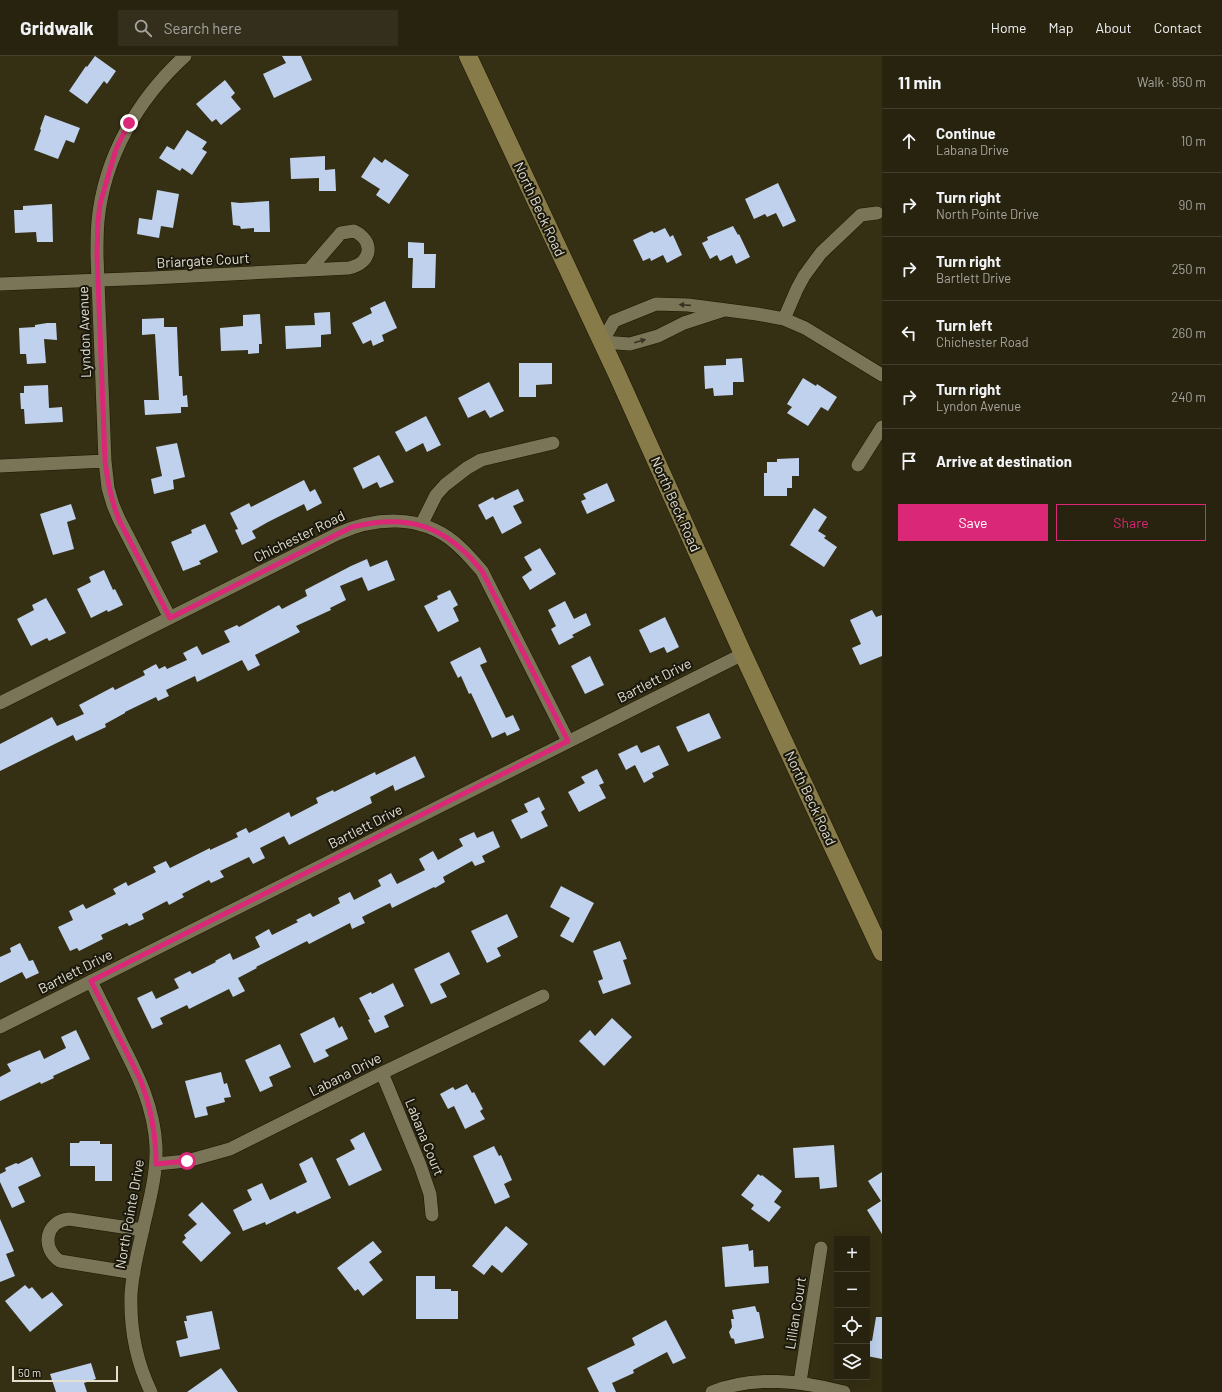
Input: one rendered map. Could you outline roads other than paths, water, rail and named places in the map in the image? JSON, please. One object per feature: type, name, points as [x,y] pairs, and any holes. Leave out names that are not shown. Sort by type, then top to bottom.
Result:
[{"type":"main road","name":"North Beck Road","points":[[468,56],[602,342],[743,654],[882,952]]},
{"type":"street","name":"Lyndon Avenue","points":[[170,618],[119,520],[108,488],[105,461],[97,255],[100,204],[116,149],[129,123],[150,93],[174,65],[184,56]]},
{"type":"street","points":[[784,319],[804,276],[821,253],[861,215],[877,213]]},
{"type":"street","name":"Briargate Court","points":[[0,284],[309,270]]},
{"type":"street","points":[[724,310],[684,323],[658,336],[630,344],[602,342],[614,321],[656,304],[688,305],[757,314],[784,319],[805,328],[882,375]]},
{"type":"street","points":[[858,465],[882,427]]},
{"type":"street","points":[[421,525],[436,495],[445,485],[467,468],[481,460],[554,443]]},
{"type":"street","points":[[0,466],[105,461]]},
{"type":"street","name":"Chichester Road","points":[[0,703],[352,527],[386,521],[404,522],[421,525],[453,541],[482,571],[568,741]]},
{"type":"street","name":"Bartlett Drive","points":[[0,1027],[743,654]]},
{"type":"street","name":"North Pointe Drive","points":[[91,981],[140,1079],[146,1094],[154,1129],[156,1164],[152,1190],[134,1273],[132,1294],[133,1331],[142,1370],[151,1392]]},
{"type":"street","name":"Labana Drive","points":[[156,1164],[187,1161],[230,1149],[382,1073],[543,996]]},
{"type":"street","name":"Labana Court","points":[[382,1073],[420,1165],[430,1194],[432,1215]]},
{"type":"street","points":[[134,1273],[60,1261],[50,1251],[48,1244],[49,1235],[54,1224],[62,1220],[69,1219],[143,1230]]},
{"type":"street","name":"Lillian Court","points":[[800,1382],[821,1248]]},
{"type":"street","points":[[712,1392],[756,1382],[779,1381],[800,1382],[844,1392]]}]
